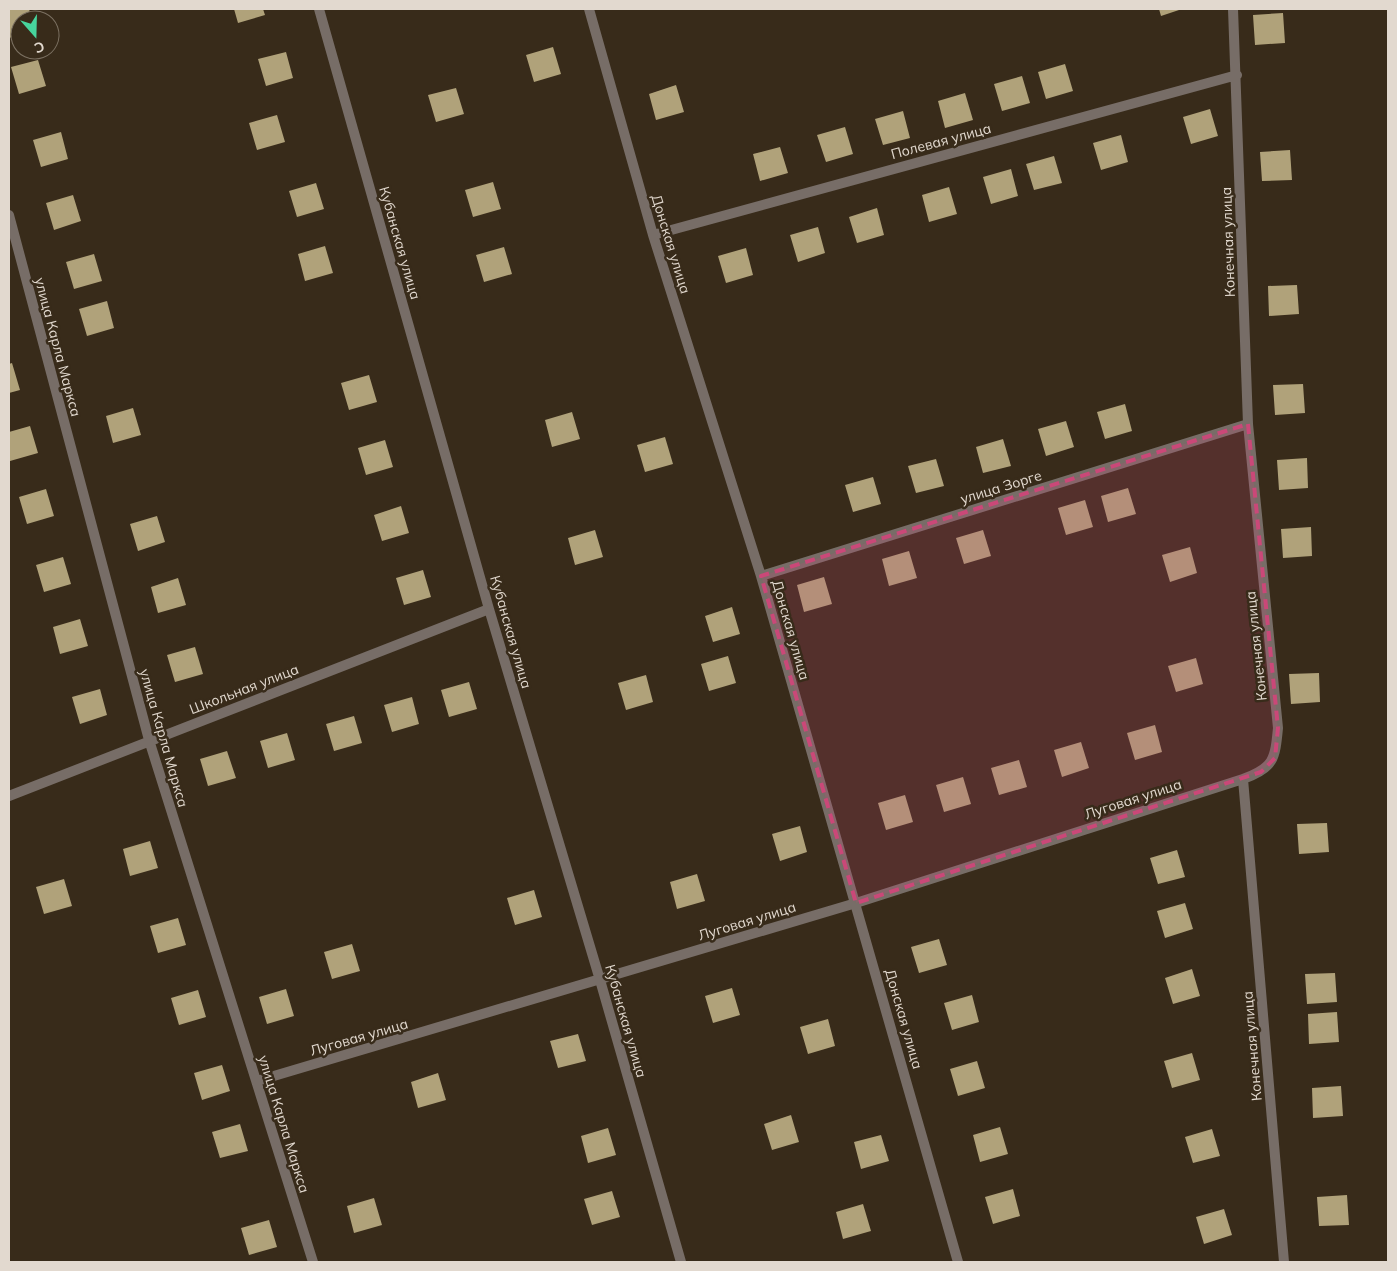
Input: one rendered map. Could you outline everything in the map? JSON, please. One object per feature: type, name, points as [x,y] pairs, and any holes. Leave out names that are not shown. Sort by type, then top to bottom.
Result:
[{"type":"street","name":"Кубанская улица","points":[[319,9],[489,609],[600,980],[681,1262]]},
{"type":"street","name":"Донская улица","points":[[589,9],[653,235],[761,576],[958,1262]]},
{"type":"street","name":"Конечная улица","points":[[1233,9],[1237,74],[1248,424],[1278,728],[1275,758],[1261,772],[1243,779],[1284,1262]]},
{"type":"street","name":"Полевая улица","points":[[653,235],[1237,74]]},
{"type":"street","name":"улица Карла Маркса","points":[[9,215],[148,740],[313,1262]]},
{"type":"street","name":"улица Зорге","points":[[761,576],[1248,424]]},
{"type":"street","name":"Школьная улица","points":[[9,796],[148,740],[489,609]]},
{"type":"street","name":"Луговая улица","points":[[257,1081],[856,903],[1243,779]]},
{"type":"highlighted area","points":[[1248,424],[1278,728],[1275,758],[1261,772],[856,903],[761,576]]},
{"type":"building","points":[[9,9],[29,9],[10,10],[9,38]]},
{"type":"building","points":[[234,9],[263,9],[265,15],[238,23]]},
{"type":"building","points":[[1159,9],[1182,9],[1161,16]]},
{"type":"building","points":[[1283,13],[1285,43],[1255,45],[1253,15]]},
{"type":"building","points":[[553,47],[561,74],[534,82],[526,55]]},
{"type":"building","points":[[286,52],[293,78],[266,86],[258,59]]},
{"type":"building","points":[[38,60],[46,86],[19,94],[11,67]]},
{"type":"building","points":[[1065,64],[1073,91],[1046,99],[1038,72]]},
{"type":"building","points":[[1022,76],[1030,103],[1002,111],[994,84]]},
{"type":"building","points":[[676,85],[684,112],[656,120],[649,94]]},
{"type":"building","points":[[456,88],[464,114],[436,122],[428,95]]},
{"type":"building","points":[[965,93],[973,120],[945,128],[938,101]]},
{"type":"building","points":[[1210,109],[1218,136],[1191,144],[1183,117]]},
{"type":"building","points":[[903,111],[910,138],[883,145],[875,119]]},
{"type":"building","points":[[277,115],[285,142],[257,150],[249,123]]},
{"type":"building","points":[[845,127],[853,154],[826,162],[817,135]]},
{"type":"building","points":[[61,132],[68,159],[41,167],[33,140]]},
{"type":"building","points":[[1121,135],[1128,162],[1101,170],[1093,143]]},
{"type":"building","points":[[780,147],[788,173],[760,181],[753,154]]},
{"type":"building","points":[[1290,150],[1292,180],[1262,181],[1260,152]]},
{"type":"building","points":[[1054,156],[1062,183],[1034,190],[1026,164]]},
{"type":"building","points":[[1011,169],[1018,196],[991,204],[983,177]]},
{"type":"building","points":[[493,182],[501,209],[473,217],[465,190]]},
{"type":"building","points":[[316,183],[324,209],[297,217],[289,191]]},
{"type":"building","points":[[949,187],[957,214],[929,222],[922,195]]},
{"type":"building","points":[[73,195],[81,221],[54,230],[46,203]]},
{"type":"building","points":[[877,208],[884,235],[857,243],[849,217]]},
{"type":"building","points":[[818,227],[825,253],[798,262],[790,235]]},
{"type":"building","points":[[325,246],[333,273],[305,281],[298,254]]},
{"type":"building","points":[[504,247],[512,274],[484,282],[476,255]]},
{"type":"building","points":[[746,248],[753,275],[726,283],[718,256]]},
{"type":"building","points":[[94,254],[102,281],[74,289],[66,262]]},
{"type":"building","points":[[1297,285],[1299,314],[1269,316],[1268,286]]},
{"type":"building","points":[[107,301],[114,328],[87,336],[79,309]]},
{"type":"building","points":[[12,363],[20,390],[9,393],[9,364]]},
{"type":"building","points":[[369,375],[377,402],[349,410],[341,383]]},
{"type":"building","points":[[1303,384],[1305,413],[1275,415],[1273,385]]},
{"type":"building","points":[[1125,404],[1132,431],[1105,439],[1097,412]]},
{"type":"building","points":[[133,408],[141,435],[113,443],[106,416]]},
{"type":"building","points":[[572,412],[580,439],[552,447],[545,420]]},
{"type":"building","points":[[1066,421],[1074,447],[1046,456],[1038,429]]},
{"type":"building","points":[[30,426],[38,453],[10,461],[9,432]]},
{"type":"building","points":[[665,437],[673,464],[645,472],[637,445]]},
{"type":"building","points":[[1003,439],[1011,466],[983,473],[976,447]]},
{"type":"building","points":[[385,440],[393,467],[366,475],[358,448]]},
{"type":"building","points":[[1307,458],[1308,488],[1279,490],[1277,460]]},
{"type":"building","points":[[936,459],[944,486],[916,493],[908,466]]},
{"type":"building","points":[[873,477],[881,504],[853,512],[845,485]]},
{"type":"building","points":[[1128,488],[1136,514],[1108,522],[1101,496]]},
{"type":"building","points":[[46,489],[54,516],[27,524],[19,497]]},
{"type":"building","points":[[1085,500],[1093,527],[1066,535],[1058,508]]},
{"type":"building","points":[[401,506],[409,533],[382,541],[374,515]]},
{"type":"building","points":[[157,516],[165,542],[138,551],[130,524]]},
{"type":"building","points":[[1311,527],[1312,556],[1283,558],[1281,529]]},
{"type":"building","points":[[595,530],[603,557],[575,565],[568,538]]},
{"type":"building","points":[[983,530],[991,556],[964,564],[956,538]]},
{"type":"building","points":[[1190,547],[1197,573],[1170,582],[1162,555]]},
{"type":"building","points":[[909,551],[917,578],[889,586],[882,559]]},
{"type":"building","points":[[63,557],[71,584],[44,592],[36,565]]},
{"type":"building","points":[[423,570],[431,597],[404,605],[396,578]]},
{"type":"building","points":[[824,577],[832,604],[804,612],[797,585]]},
{"type":"building","points":[[178,578],[186,605],[158,613],[151,587]]},
{"type":"building","points":[[732,607],[740,634],[713,642],[705,616]]},
{"type":"building","points":[[80,619],[88,646],[60,654],[53,627]]},
{"type":"building","points":[[195,647],[203,674],[175,682],[167,655]]},
{"type":"building","points":[[728,656],[736,683],[709,691],[701,664]]},
{"type":"building","points":[[1196,658],[1203,684],[1176,692],[1168,666]]},
{"type":"building","points":[[1319,673],[1320,702],[1291,704],[1289,674]]},
{"type":"building","points":[[646,675],[653,702],[626,710],[618,683]]},
{"type":"building","points":[[469,682],[477,709],[449,717],[441,690]]},
{"type":"building","points":[[100,689],[107,715],[80,724],[72,697]]},
{"type":"building","points":[[412,697],[419,724],[392,732],[384,705]]},
{"type":"building","points":[[354,716],[362,743],[334,751],[326,724]]},
{"type":"building","points":[[1155,725],[1162,752],[1135,760],[1127,733]]},
{"type":"building","points":[[287,733],[295,760],[268,768],[260,741]]},
{"type":"building","points":[[1081,742],[1089,768],[1062,777],[1054,750]]},
{"type":"building","points":[[227,751],[236,778],[208,786],[200,759]]},
{"type":"building","points":[[1019,760],[1027,787],[999,795],[991,768]]},
{"type":"building","points":[[963,777],[971,804],[944,812],[936,785]]},
{"type":"building","points":[[905,795],[913,822],[886,830],[878,803]]},
{"type":"building","points":[[1327,823],[1329,852],[1299,854],[1297,824]]},
{"type":"building","points":[[800,826],[807,852],[780,861],[772,834]]},
{"type":"building","points":[[150,841],[158,868],[130,876],[123,849]]},
{"type":"building","points":[[1177,850],[1185,877],[1158,884],[1150,858]]},
{"type":"building","points":[[697,874],[705,901],[677,909],[670,882]]},
{"type":"building","points":[[64,879],[72,906],[44,914],[36,887]]},
{"type":"building","points":[[534,890],[542,917],[515,925],[507,898]]},
{"type":"building","points":[[1185,903],[1193,929],[1165,938],[1157,911]]},
{"type":"building","points":[[178,918],[186,945],[158,953],[150,926]]},
{"type":"building","points":[[939,939],[947,965],[919,973],[911,947]]},
{"type":"building","points":[[352,944],[360,971],[332,979],[324,952]]},
{"type":"building","points":[[1192,969],[1200,996],[1173,1004],[1165,978]]},
{"type":"building","points":[[1335,973],[1337,1002],[1307,1004],[1305,974]]},
{"type":"building","points":[[732,988],[740,1015],[713,1023],[705,996]]},
{"type":"building","points":[[286,989],[294,1016],[267,1024],[259,997]]},
{"type":"building","points":[[198,990],[206,1017],[179,1025],[171,998]]},
{"type":"building","points":[[972,995],[979,1022],[952,1030],[944,1003]]},
{"type":"building","points":[[1337,1012],[1339,1042],[1309,1044],[1308,1014]]},
{"type":"building","points":[[828,1019],[835,1046],[808,1054],[800,1027]]},
{"type":"building","points":[[578,1034],[586,1061],[558,1068],[550,1041]]},
{"type":"building","points":[[1192,1053],[1200,1080],[1172,1088],[1164,1061]]},
{"type":"building","points":[[977,1061],[985,1088],[958,1096],[950,1069]]},
{"type":"building","points":[[222,1065],[230,1091],[202,1100],[194,1073]]},
{"type":"building","points":[[438,1073],[446,1100],[418,1108],[411,1082]]},
{"type":"building","points":[[1341,1086],[1343,1116],[1313,1118],[1312,1088]]},
{"type":"building","points":[[791,1115],[799,1142],[772,1150],[764,1124]]},
{"type":"building","points":[[240,1124],[248,1151],[220,1158],[212,1132]]},
{"type":"building","points":[[1000,1127],[1008,1154],[980,1162],[973,1135]]},
{"type":"building","points":[[608,1128],[616,1155],[588,1163],[581,1136]]},
{"type":"building","points":[[1212,1129],[1220,1156],[1193,1163],[1185,1137]]},
{"type":"building","points":[[881,1135],[889,1161],[861,1169],[854,1142]]},
{"type":"building","points":[[1013,1189],[1020,1216],[993,1224],[985,1197]]},
{"type":"building","points":[[612,1191],[620,1217],[592,1225],[584,1199]]},
{"type":"building","points":[[1347,1195],[1349,1225],[1319,1226],[1317,1197]]},
{"type":"building","points":[[374,1198],[382,1225],[354,1233],[347,1206]]},
{"type":"building","points":[[863,1204],[871,1231],[843,1239],[836,1212]]},
{"type":"building","points":[[1224,1209],[1232,1235],[1204,1244],[1196,1217]]},
{"type":"building","points":[[269,1220],[277,1247],[249,1255],[241,1228]]}]
